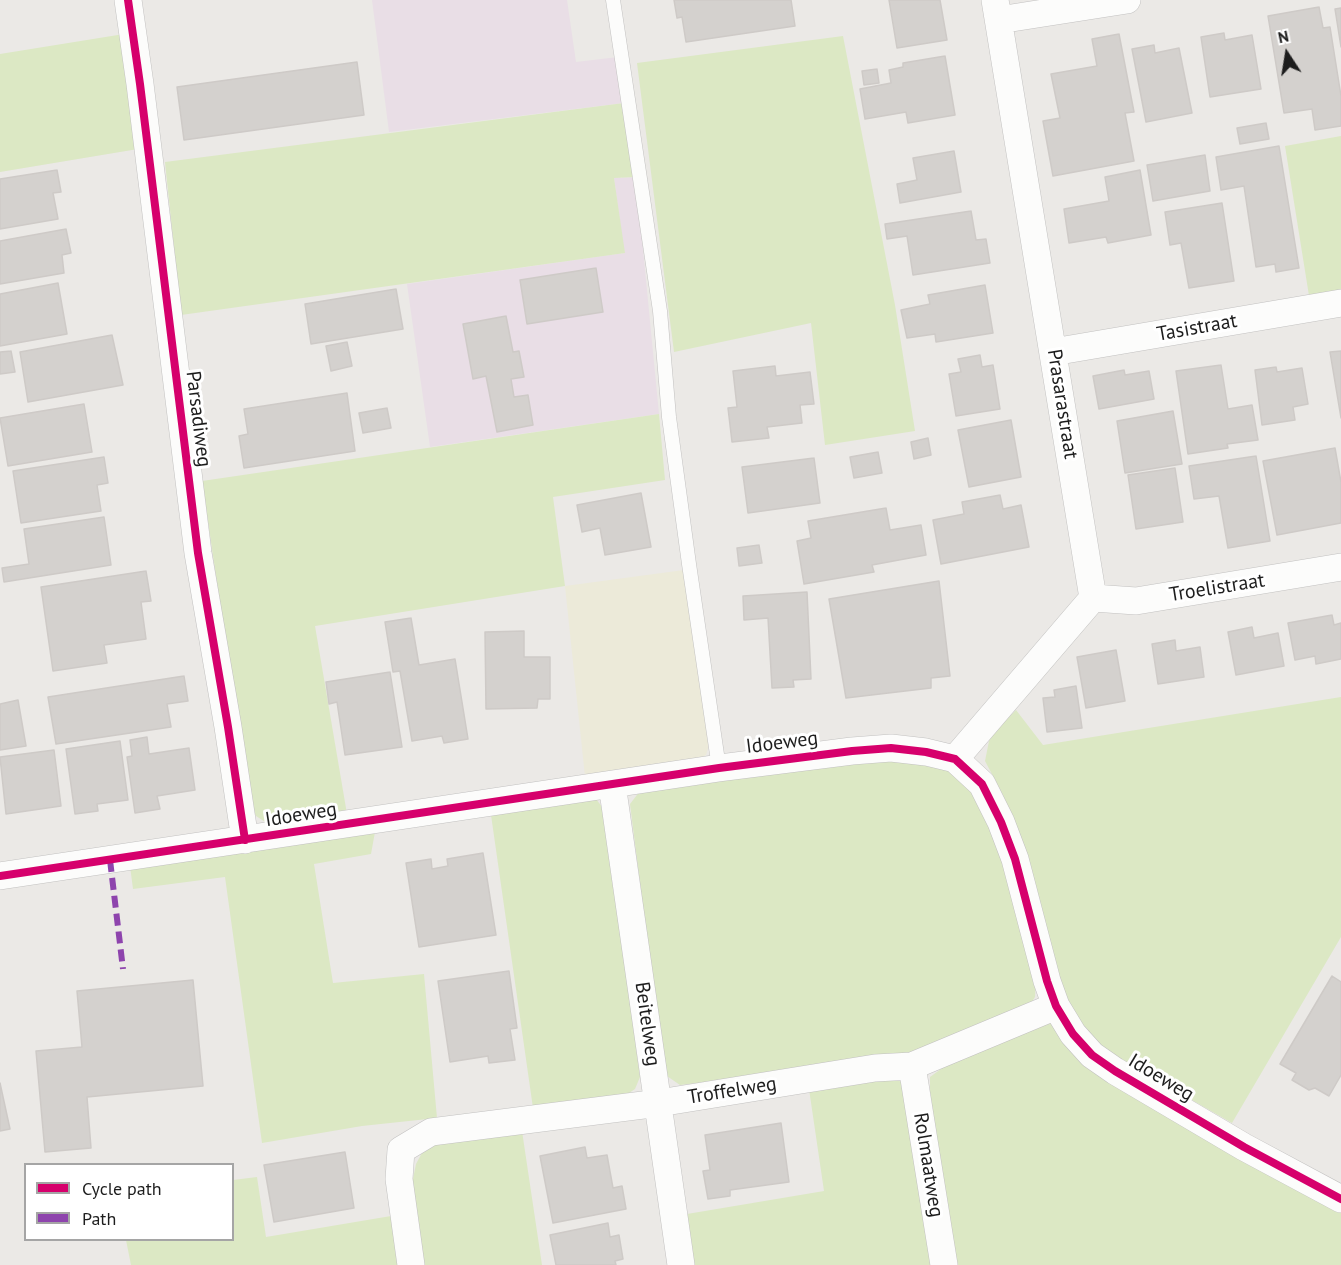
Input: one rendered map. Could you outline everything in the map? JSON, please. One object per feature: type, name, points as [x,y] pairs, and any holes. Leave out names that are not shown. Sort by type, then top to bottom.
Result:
[{"type":"street","name":"Parsadiweg","points":[[128,0],[198,553],[245,840]]},
{"type":"street","points":[[997,10],[1127,0]]},
{"type":"street","name":"Prasarastraat","points":[[997,10],[1093,598]]},
{"type":"street","name":"Tasistraat","points":[[1053,352],[1341,303]]},
{"type":"street","name":"Troelistraat","points":[[1093,598],[1136,601],[1341,567]]},
{"type":"street","points":[[955,759],[1093,598]]},
{"type":"street","name":"Idoeweg","points":[[0,876],[719,768],[891,748],[926,752],[955,759],[982,784],[1001,822],[1015,859],[1047,981],[1056,1006],[1073,1034],[1092,1055],[1244,1147],[1341,1199]]},
{"type":"street","name":"Beitelweg","points":[[612,783],[681,1265]]},
{"type":"street","name":"Troffelweg","points":[[411,1265],[399,1179],[401,1150],[431,1132],[658,1103],[875,1068],[912,1066],[1056,1006]]},
{"type":"street","name":"Rolmaatweg","points":[[912,1066],[944,1265]]},
{"type":"lane","points":[[613,0],[660,311],[677,474],[719,768]]},
{"type":"shaded area","points":[[372,0],[567,0],[576,62],[618,57],[624,103],[389,132]]},
{"type":"shaded area","points":[[636,177],[659,414],[430,447],[407,284],[624,253],[614,178]]},
{"type":"shaded area","points":[[684,570],[709,745],[706,755],[696,762],[585,777],[565,586]]},
{"type":"green space","points":[[124,34],[138,149],[0,172],[0,54]]},
{"type":"green space","points":[[843,36],[895,305],[915,431],[825,445],[811,323],[674,352],[637,63]]},
{"type":"green space","points":[[624,103],[636,177],[614,178],[625,253],[181,315],[165,162]]},
{"type":"green space","points":[[1341,136],[1341,297],[1310,302],[1285,146]]},
{"type":"green space","points":[[659,414],[665,480],[553,497],[565,586],[315,626],[347,814],[270,825],[256,816],[249,800],[202,481]]},
{"type":"green space","points":[[1341,697],[1341,937],[1232,1123],[1106,1051],[1085,1033],[1067,1002],[1024,852],[1003,795],[985,761],[989,741],[997,729],[1016,710],[1043,745]]},
{"type":"green space","points":[[873,760],[920,760],[947,769],[967,785],[984,809],[1001,851],[1036,980],[1035,997],[1026,1011],[922,1057],[680,1085],[664,1074],[630,804],[640,791]]},
{"type":"green space","points":[[596,799],[606,812],[640,1077],[635,1089],[623,1097],[533,1108],[491,815]]},
{"type":"green space","points":[[375,832],[371,854],[314,864],[333,983],[424,974],[437,1118],[362,1126],[262,1143],[225,877],[133,889],[130,866]]},
{"type":"green space","points":[[1055,1020],[1341,1209],[1341,1265],[955,1265],[930,1093],[930,1077],[945,1066]]},
{"type":"green space","points":[[888,1079],[910,1083],[936,1265],[694,1265],[687,1214],[824,1191],[809,1089]]},
{"type":"green space","points":[[522,1131],[542,1265],[422,1265],[411,1189],[416,1164],[424,1149],[441,1142]]},
{"type":"green space","points":[[257,1177],[266,1237],[391,1216],[399,1265],[131,1265],[126,1241],[234,1241],[234,1180]]},
{"type":"building","points":[[674,0],[791,0],[795,26],[686,42],[682,17],[677,18]]},
{"type":"building","points":[[889,0],[940,0],[947,40],[897,48]]},
{"type":"building","points":[[1319,7],[1323,28],[1330,27],[1341,96],[1341,126],[1315,130],[1312,109],[1284,113],[1268,16]]},
{"type":"building","points":[[1341,8],[1341,47],[1335,9]]},
{"type":"building","points":[[1224,33],[1225,40],[1252,35],[1261,89],[1210,97],[1201,37]]},
{"type":"building","points":[[1119,34],[1134,112],[1125,113],[1134,161],[1053,176],[1043,121],[1060,118],[1051,74],[1097,66],[1092,39]]},
{"type":"building","points":[[1154,45],[1155,53],[1179,48],[1192,113],[1146,122],[1132,49]]},
{"type":"building","points":[[945,56],[955,115],[908,123],[906,112],[865,119],[860,89],[891,83],[889,70],[903,67],[903,63]]},
{"type":"building","points":[[357,62],[364,115],[184,140],[177,87]]},
{"type":"building","points":[[877,69],[879,83],[864,85],[862,71]]},
{"type":"building","points":[[1266,123],[1269,139],[1240,144],[1237,128]]},
{"type":"building","points":[[1279,146],[1299,268],[1276,272],[1275,264],[1256,267],[1244,186],[1221,190],[1216,157]]},
{"type":"building","points":[[954,151],[961,192],[900,203],[897,184],[917,180],[913,158]]},
{"type":"building","points":[[1205,155],[1210,191],[1153,201],[1147,165]]},
{"type":"building","points":[[57,170],[61,192],[53,193],[58,219],[0,229],[0,179]]},
{"type":"building","points":[[1140,170],[1151,235],[1108,243],[1106,237],[1069,243],[1064,209],[1109,201],[1105,177]]},
{"type":"building","points":[[1222,203],[1234,281],[1189,288],[1181,243],[1170,245],[1165,212]]},
{"type":"building","points":[[971,211],[976,240],[986,239],[990,263],[913,275],[907,236],[887,239],[885,224]]},
{"type":"building","points":[[66,229],[71,253],[62,255],[64,273],[0,284],[0,241]]},
{"type":"building","points":[[596,268],[603,312],[527,324],[520,280]]},
{"type":"building","points":[[58,283],[67,334],[0,346],[0,294]]},
{"type":"building","points":[[985,285],[993,333],[936,342],[935,334],[907,338],[901,310],[930,304],[928,295]]},
{"type":"building","points":[[396,289],[403,329],[311,344],[305,304]]},
{"type":"building","points":[[506,316],[513,352],[519,351],[524,377],[511,379],[514,397],[528,395],[533,425],[497,432],[486,376],[473,379],[463,324]]},
{"type":"building","points":[[112,335],[123,385],[28,402],[20,352]]},
{"type":"building","points":[[347,342],[352,366],[331,371],[326,346]]},
{"type":"building","points":[[11,351],[15,372],[0,374],[0,352]]},
{"type":"building","points":[[1341,351],[1341,418],[1330,352]]},
{"type":"building","points":[[980,355],[982,367],[993,365],[1000,409],[956,416],[949,374],[961,372],[958,359]]},
{"type":"building","points":[[1221,365],[1228,409],[1252,405],[1258,440],[1227,444],[1228,448],[1188,454],[1176,371]]},
{"type":"building","points":[[775,366],[776,376],[810,372],[814,404],[800,405],[802,423],[767,427],[769,438],[732,442],[728,408],[737,407],[733,371]]},
{"type":"building","points":[[1276,367],[1277,372],[1302,368],[1308,404],[1293,407],[1295,420],[1262,425],[1255,370]]},
{"type":"building","points":[[1124,370],[1125,375],[1149,371],[1154,399],[1099,409],[1093,376]]},
{"type":"building","points":[[347,393],[355,451],[244,468],[239,436],[248,434],[244,409]]},
{"type":"building","points":[[84,404],[92,452],[8,466],[0,418]]},
{"type":"building","points":[[387,408],[391,428],[363,433],[359,413]]},
{"type":"building","points":[[1173,411],[1182,464],[1125,473],[1117,421]]},
{"type":"building","points":[[1011,420],[1021,477],[969,487],[958,430]]},
{"type":"building","points":[[928,438],[931,455],[914,459],[911,442]]},
{"type":"building","points":[[1335,448],[1341,482],[1341,523],[1277,535],[1263,461]]},
{"type":"building","points":[[878,452],[882,473],[854,478],[850,457]]},
{"type":"building","points":[[1256,456],[1270,541],[1228,548],[1219,496],[1194,499],[1189,466]]},
{"type":"building","points":[[104,457],[108,483],[97,485],[101,511],[21,523],[13,471]]},
{"type":"building","points":[[814,458],[820,503],[748,513],[742,467]]},
{"type":"building","points":[[1175,468],[1183,522],[1136,529],[1128,475]]},
{"type":"building","points":[[641,493],[651,547],[605,555],[600,528],[582,532],[577,505]]},
{"type":"building","points":[[1000,495],[1003,509],[1021,505],[1029,547],[941,564],[933,520],[964,514],[962,502]]},
{"type":"building","points":[[886,508],[890,530],[921,525],[926,555],[872,565],[874,572],[804,584],[797,541],[811,538],[808,521]]},
{"type":"building","points":[[104,517],[111,565],[4,582],[2,568],[29,564],[24,529]]},
{"type":"building","points":[[759,545],[762,563],[739,566],[737,548]]},
{"type":"building","points":[[146,571],[151,601],[141,602],[146,639],[104,645],[107,663],[53,671],[41,587]]},
{"type":"building","points":[[939,581],[950,676],[931,678],[931,688],[846,698],[829,599]]},
{"type":"building","points":[[807,592],[811,679],[793,680],[794,687],[772,688],[768,618],[744,620],[743,596]]},
{"type":"building","points":[[1332,615],[1334,625],[1341,623],[1341,659],[1316,664],[1315,656],[1295,660],[1288,623]]},
{"type":"building","points":[[411,618],[419,665],[455,659],[468,739],[444,743],[442,736],[412,741],[400,671],[393,672],[385,622]]},
{"type":"building","points":[[1252,627],[1254,638],[1278,633],[1284,666],[1236,675],[1228,632]]},
{"type":"building","points":[[524,631],[524,657],[550,657],[550,699],[538,699],[537,708],[486,709],[485,632]]},
{"type":"building","points":[[1175,640],[1176,651],[1200,647],[1204,677],[1158,684],[1152,644]]},
{"type":"building","points":[[1116,650],[1125,701],[1086,708],[1077,657]]},
{"type":"building","points":[[390,672],[402,747],[345,755],[337,702],[329,704],[326,682]]},
{"type":"building","points":[[184,676],[188,701],[167,704],[171,727],[56,744],[48,697]]},
{"type":"building","points":[[1076,686],[1082,728],[1047,732],[1043,698],[1055,697],[1054,690]]},
{"type":"building","points":[[18,700],[26,746],[0,750],[0,704]]},
{"type":"building","points":[[147,737],[149,754],[189,748],[195,790],[157,796],[160,809],[135,813],[127,757],[132,756],[130,740]]},
{"type":"building","points":[[120,741],[128,800],[97,804],[98,811],[75,814],[66,749]]},
{"type":"building","points":[[54,750],[61,806],[6,814],[0,757]]},
{"type":"building","points":[[483,853],[496,935],[419,947],[406,863],[431,859],[432,869],[448,866],[447,859]]},
{"type":"building","points":[[509,971],[517,1028],[510,1029],[515,1060],[489,1063],[488,1056],[450,1062],[438,981]]},
{"type":"building","points":[[1332,976],[1341,982],[1341,1075],[1329,1096],[1315,1088],[1309,1090],[1292,1080],[1296,1073],[1280,1064]]},
{"type":"building","points":[[193,980],[203,1086],[87,1097],[91,1148],[45,1152],[36,1051],[82,1047],[77,991]]},
{"type":"building","points":[[0,1083],[10,1129],[0,1131]]},
{"type":"building","points":[[781,1123],[789,1182],[730,1190],[730,1196],[708,1199],[703,1171],[710,1170],[705,1135]]},
{"type":"building","points":[[585,1147],[587,1158],[607,1155],[613,1188],[622,1186],[626,1209],[553,1223],[540,1156]]},
{"type":"building","points":[[345,1152],[354,1208],[274,1222],[264,1165]]},
{"type":"building","points":[[608,1223],[610,1237],[619,1235],[623,1259],[615,1261],[616,1265],[556,1265],[550,1235]]},
{"type":"marked path","points":[[110,860],[123,969]]},
{"type":"cycle path","points":[[128,0],[198,553],[245,840]]},
{"type":"cycle path","points":[[0,876],[719,768],[852,751],[891,748],[926,752],[955,759],[982,784],[1001,822],[1015,859],[1047,981],[1056,1006],[1073,1034],[1092,1055],[1244,1147],[1341,1199]]}]
